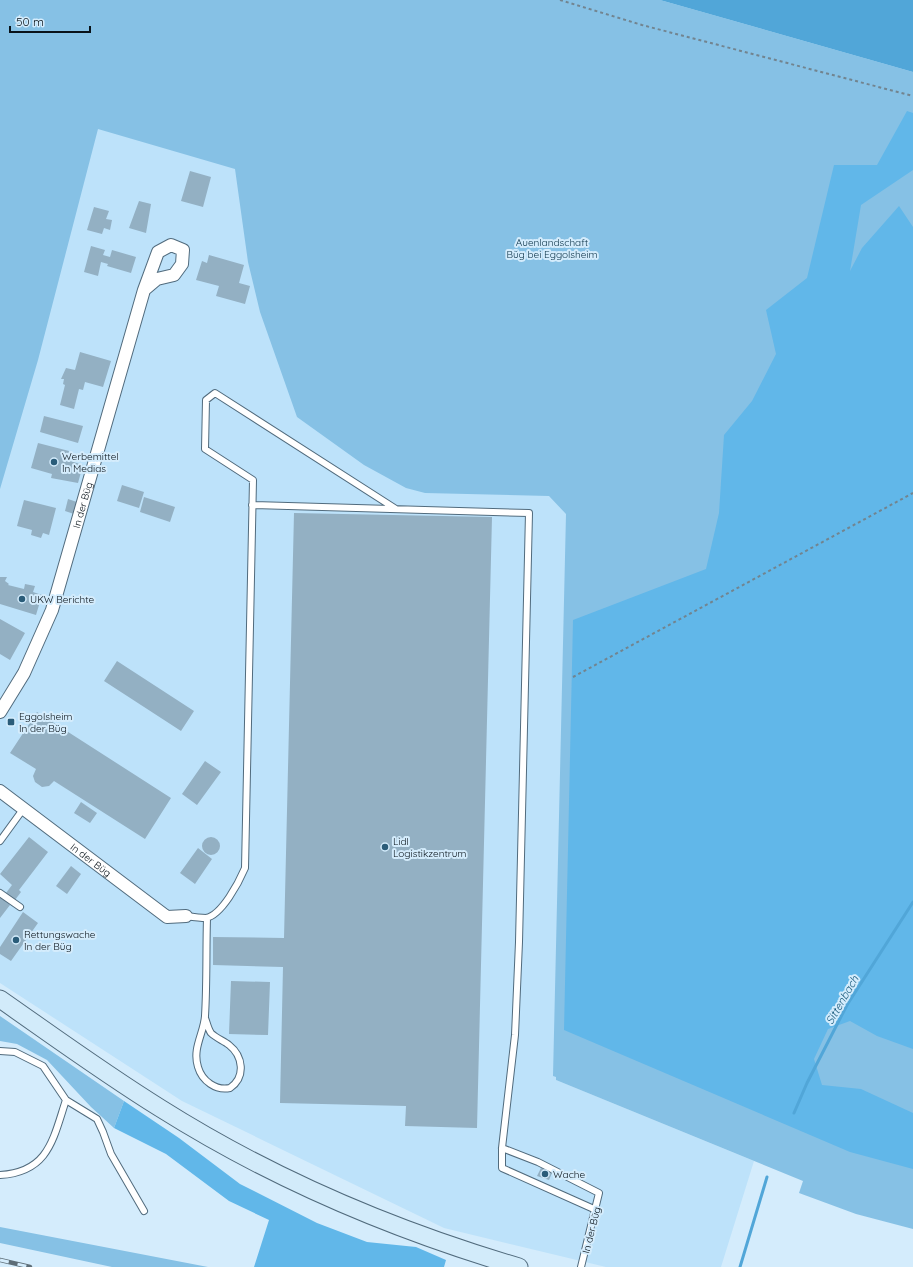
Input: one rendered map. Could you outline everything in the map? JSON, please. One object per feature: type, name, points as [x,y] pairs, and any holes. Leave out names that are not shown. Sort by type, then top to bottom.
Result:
[{"type":"main road","points":[[0,999],[160,1109],[277,1173],[340,1203],[405,1230],[519,1267]]},
{"type":"street","name":"In der Büg","points":[[0,712],[24,673],[52,610],[144,290]]},
{"type":"street","name":"In der Büg","points":[[0,791],[167,917],[186,916]]},
{"type":"lane","points":[[186,916],[207,918],[221,908],[231,895],[245,868],[253,480],[205,449],[206,400],[215,393],[396,509]]},
{"type":"lane","points":[[252,505],[530,513],[519,942],[515,1035],[502,1148],[502,1168],[596,1210]]},
{"type":"lane","points":[[0,840],[24,808]]},
{"type":"lane","points":[[0,893],[20,907]]},
{"type":"lane","points":[[205,1018],[211,1032],[231,1046],[239,1057],[242,1073],[239,1079],[230,1088],[218,1088],[210,1084],[197,1066],[197,1045],[205,1018],[207,918]]},
{"type":"lane","points":[[0,1051],[15,1052],[43,1066],[66,1100],[96,1119],[103,1132],[111,1154],[144,1210]]},
{"type":"lane","points":[[0,1175],[16,1174],[39,1161],[51,1147],[66,1100]]},
{"type":"lane","name":"In der Büg","points":[[502,1148],[538,1162],[599,1193],[581,1267]]},
{"type":"path","points":[[560,0],[642,24],[913,96]]},
{"type":"path","points":[[573,677],[913,493]]},
{"type":"shaded area","points":[[660,0],[913,0],[913,72]]},
{"type":"shaded area","points":[[907,111],[913,113],[913,170],[861,205],[850,271],[862,248],[899,206],[913,227],[913,1049],[877,1036],[850,1021],[828,1029],[814,1059],[822,1085],[861,1089],[913,1113],[913,1169],[850,1152],[564,1030],[573,620],[706,569],[719,513],[724,435],[752,401],[776,354],[766,310],[807,278],[834,165],[877,165]]},
{"type":"shaded area","points":[[93,124],[240,166],[569,507],[556,1080],[754,1161],[721,1267],[606,1267],[444,1228],[182,1101],[0,983],[0,457]]},
{"type":"shaded area","points":[[124,1101],[179,1138],[240,1184],[317,1223],[367,1242],[416,1247],[446,1260],[444,1267],[254,1267],[269,1220],[229,1201],[166,1154],[114,1128]]},
{"type":"green space","name":"Auenlandschaft Büg bei Eggolsheim","points":[[0,0],[660,0],[913,72],[913,1229],[856,1214],[799,1193],[803,1181],[556,1080],[556,1077],[553,1076],[566,514],[549,496],[425,493],[406,488],[364,465],[297,417],[260,312],[248,262],[235,169],[98,129],[38,360],[0,489]]},
{"type":"green space","points":[[0,1016],[124,1101],[114,1128],[91,1107],[47,1060],[17,1044],[0,1041]]},
{"type":"green space","points":[[0,1227],[208,1267],[112,1267],[0,1243]]},
{"type":"building","points":[[190,171],[211,177],[203,207],[181,201]]},
{"type":"building","points":[[139,201],[151,204],[146,233],[129,228]]},
{"type":"building","points":[[94,207],[109,211],[106,219],[112,220],[110,230],[104,228],[102,234],[87,230]]},
{"type":"building","points":[[91,246],[105,250],[103,255],[110,257],[112,250],[136,257],[131,273],[107,266],[108,264],[101,262],[98,276],[84,272]]},
{"type":"building","points":[[209,255],[244,265],[239,283],[250,286],[245,304],[216,296],[219,286],[196,280],[202,261],[207,263]]},
{"type":"building","points":[[80,352],[111,361],[103,387],[85,382],[83,390],[79,389],[74,409],[60,405],[65,385],[63,384],[64,379],[61,379],[66,368],[75,370]]},
{"type":"building","points":[[44,416],[83,426],[78,443],[40,432]]},
{"type":"building","name":"Werbemittel In Medias","points":[[38,443],[69,451],[67,460],[83,465],[78,483],[51,478],[52,474],[31,468]]},
{"type":"building","points":[[122,485],[144,492],[139,508],[117,501]]},
{"type":"building","points":[[144,497],[175,507],[170,522],[140,512]]},
{"type":"building","points":[[68,499],[77,502],[74,514],[65,511]]},
{"type":"building","points":[[24,500],[56,508],[49,535],[43,533],[41,538],[31,535],[32,530],[17,526]]},
{"type":"building","name":"Lidl Logistikzentrum","points":[[294,513],[492,517],[477,1128],[405,1126],[406,1106],[280,1103],[283,967],[213,965],[213,937],[284,938]]},
{"type":"building","points":[[0,577],[7,577],[5,581],[9,584],[8,585],[24,589],[25,584],[35,586],[33,592],[42,595],[36,615],[0,604]]},
{"type":"building","points":[[0,619],[25,633],[10,660],[0,654]]},
{"type":"building","points":[[117,661],[194,711],[181,731],[104,681]]},
{"type":"building","points":[[37,712],[171,798],[145,839],[54,781],[49,786],[42,787],[35,782],[33,776],[36,769],[10,753]]},
{"type":"building","points":[[205,761],[221,772],[197,805],[182,794]]},
{"type":"building","points":[[81,802],[97,813],[90,823],[74,813]]},
{"type":"building","points":[[29,837],[48,852],[19,890],[21,892],[15,900],[6,893],[12,885],[0,874]]},
{"type":"building","points":[[211,837],[217,840],[220,846],[217,852],[211,855],[205,852],[202,846],[205,840]]},
{"type":"building","points":[[198,848],[212,859],[195,884],[180,873]]},
{"type":"building","points":[[71,866],[81,874],[67,894],[56,886]]},
{"type":"building","points":[[0,897],[10,905],[0,918]]},
{"type":"building","name":"Rettungswache In der Büg","points":[[23,912],[38,923],[11,961],[0,954],[0,947]]},
{"type":"building","points":[[231,981],[270,982],[268,1035],[229,1034]]},
{"type":"building","name":"Wache","points":[[541,1168],[552,1173],[549,1180],[537,1176]]},
{"type":"waterway","name":"Sittenbach","points":[[794,1113],[807,1083],[847,1005],[913,902]]},
{"type":"waterway","name":"Sittenbach","points":[[740,1267],[767,1177]]},
{"type":"railway","points":[[0,1260],[30,1267]]},
{"type":"place","name":"Werbemittel In Medias","points":[[54,462]]},
{"type":"place","name":"UKW Berichte","points":[[22,599]]},
{"type":"place","name":"Eggolsheim In der Büg","points":[[11,722]]},
{"type":"place","name":"Lidl Logistikzentrum","points":[[385,847]]},
{"type":"place","name":"Rettungswache In der Büg","points":[[16,940]]},
{"type":"place","name":"Wache","points":[[545,1174]]}]
